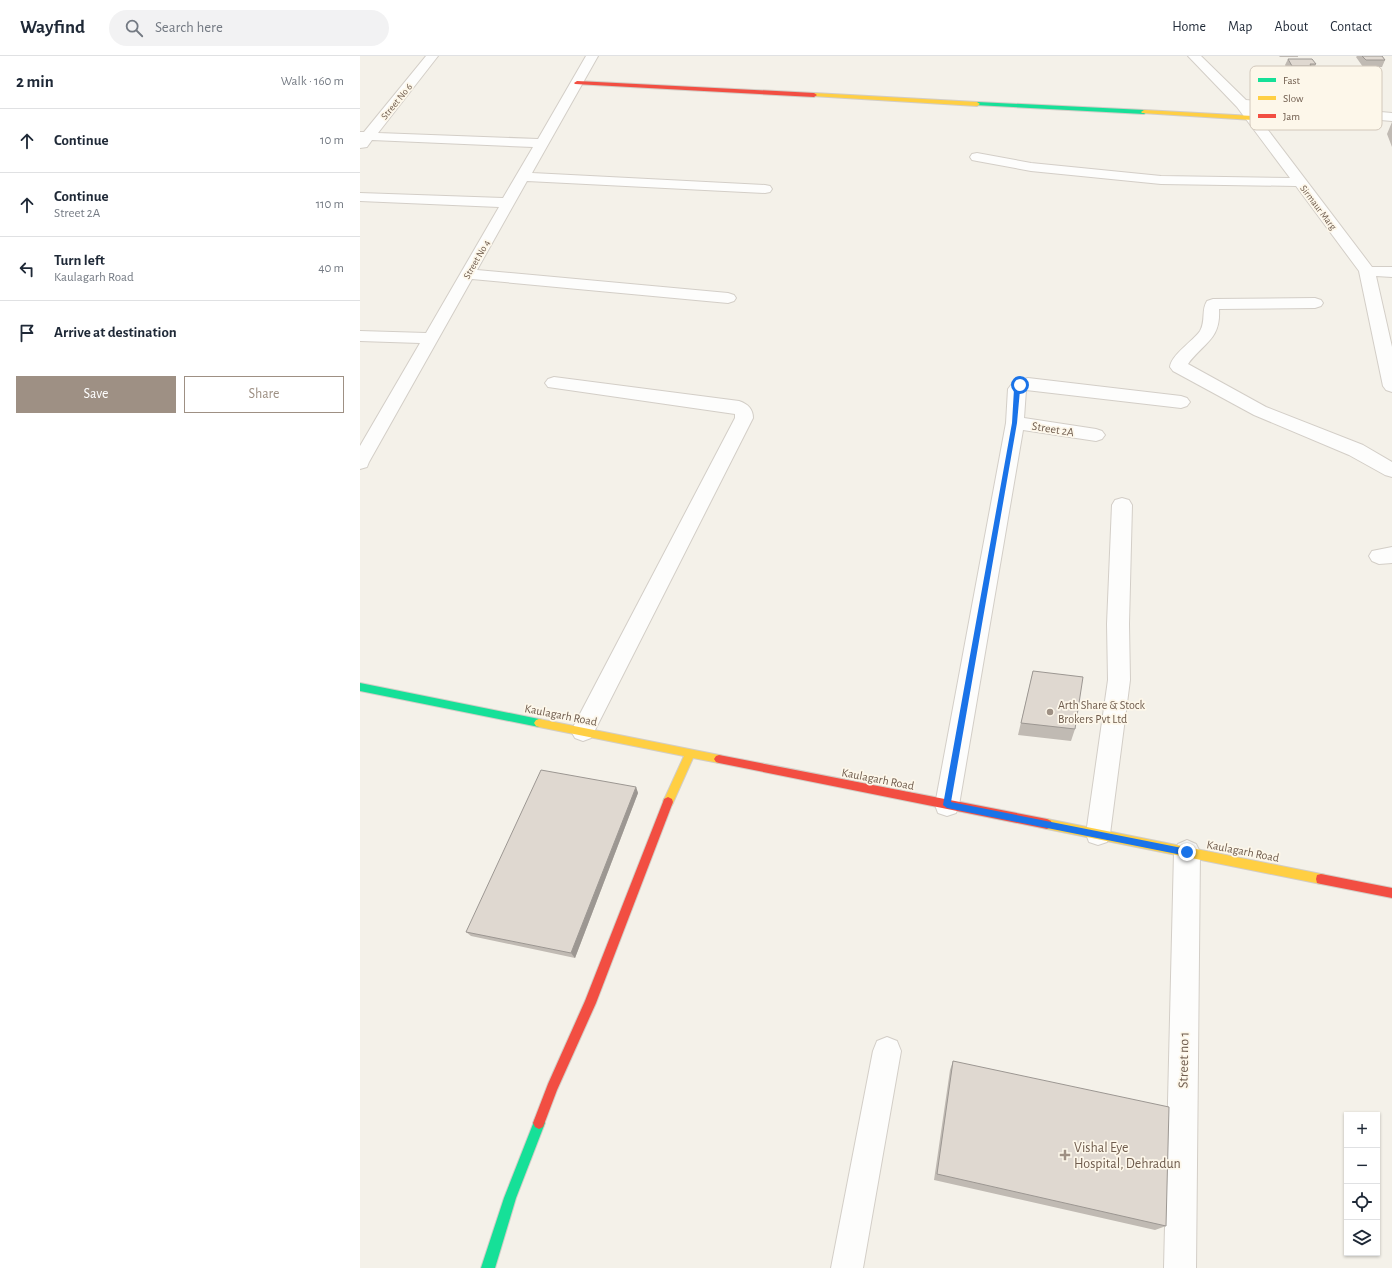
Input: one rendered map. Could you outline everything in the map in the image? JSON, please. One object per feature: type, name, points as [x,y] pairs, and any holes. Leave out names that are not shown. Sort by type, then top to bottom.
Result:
[{"type":"street","name":"Street No 6","points":[[363,140],[432,56]]},
{"type":"street","name":"Street No 4","points":[[360,462],[592,56]]},
{"type":"street","name":"Sirmaur Marg","points":[[1194,56],[1242,104],[1250,115]]},
{"type":"street","points":[[577,82],[1250,118]]},
{"type":"street","points":[[1242,104],[1250,105]]},
{"type":"street","points":[[1382,116],[1392,117]]},
{"type":"street","name":"Sirmaur Marg","points":[[1261,130],[1366,271],[1392,386]]},
{"type":"street","points":[[363,140],[542,142]]},
{"type":"street","points":[[977,156],[1031,167],[1161,180],[1300,182]]},
{"type":"street","points":[[523,177],[765,189]]},
{"type":"street","points":[[360,197],[508,204]]},
{"type":"street","points":[[1366,271],[1392,272]]},
{"type":"street","points":[[467,274],[728,298]]},
{"type":"street","points":[[1315,303],[1213,304],[1210,308],[1212,322],[1208,331],[1185,355],[1179,363],[1179,367],[1260,411],[1356,450],[1392,470]]},
{"type":"street","points":[[360,336],[431,338]]},
{"type":"street","points":[[554,383],[739,407],[744,412],[744,418],[583,731]]},
{"type":"street","points":[[1015,423],[1017,389],[1020,385],[1028,384],[1181,402]]},
{"type":"street","name":"Street 2A","points":[[947,805],[1015,423],[1096,435]]},
{"type":"street","points":[[1098,834],[1119,680],[1118,624],[1122,505]]},
{"type":"street","name":"Kaulagarh Road","points":[[360,687],[1392,893]]},
{"type":"street","points":[[488,1268],[510,1198],[550,1095],[590,1003],[660,821],[690,753]]},
{"type":"street","name":"Street no 1","points":[[1180,1268],[1187,852]]},
{"type":"street","points":[[847,1268],[887,1051]]},
{"type":"building","points":[[1362,56],[1382,56],[1385,60],[1366,60]]},
{"type":"building","points":[[1288,59],[1312,59],[1316,64],[1310,64],[1311,66],[1292,66]]},
{"type":"building","name":"Arth Share & Stock Brokers Pvt Ltd","points":[[1033,671],[1083,677],[1075,729],[1021,723]]},
{"type":"building","points":[[541,770],[636,787],[571,953],[466,932]]},
{"type":"building","points":[[953,1061],[1169,1107],[1166,1226],[937,1174]]},
{"type":"traffic: fast","points":[[977,104],[1144,112]]},
{"type":"traffic: fast","points":[[360,687],[539,723]]},
{"type":"traffic: fast","points":[[488,1268],[510,1198],[539,1123]]},
{"type":"traffic: slow","points":[[814,95],[977,104]]},
{"type":"traffic: slow","points":[[1144,112],[1250,118]]},
{"type":"traffic: slow","points":[[539,723],[719,759]]},
{"type":"traffic: slow","points":[[668,802],[690,753]]},
{"type":"traffic: slow","points":[[1047,824],[1321,879]]},
{"type":"traffic: jam","points":[[577,83],[814,95]]},
{"type":"traffic: jam","points":[[719,759],[1047,824]]},
{"type":"traffic: jam","points":[[539,1123],[552,1088],[590,1003],[668,802]]},
{"type":"traffic: jam","points":[[1321,879],[1392,893]]},
{"type":"place","name":"Arth Share & Stock Brokers Pvt Ltd","points":[[1050,712]]},
{"type":"place","name":"Vishal Eye Hospital, Dehradun","points":[[1065,1155]]},
{"type":"route","points":[[1020,385],[1017,389],[1015,423],[947,805],[1187,852]]}]
